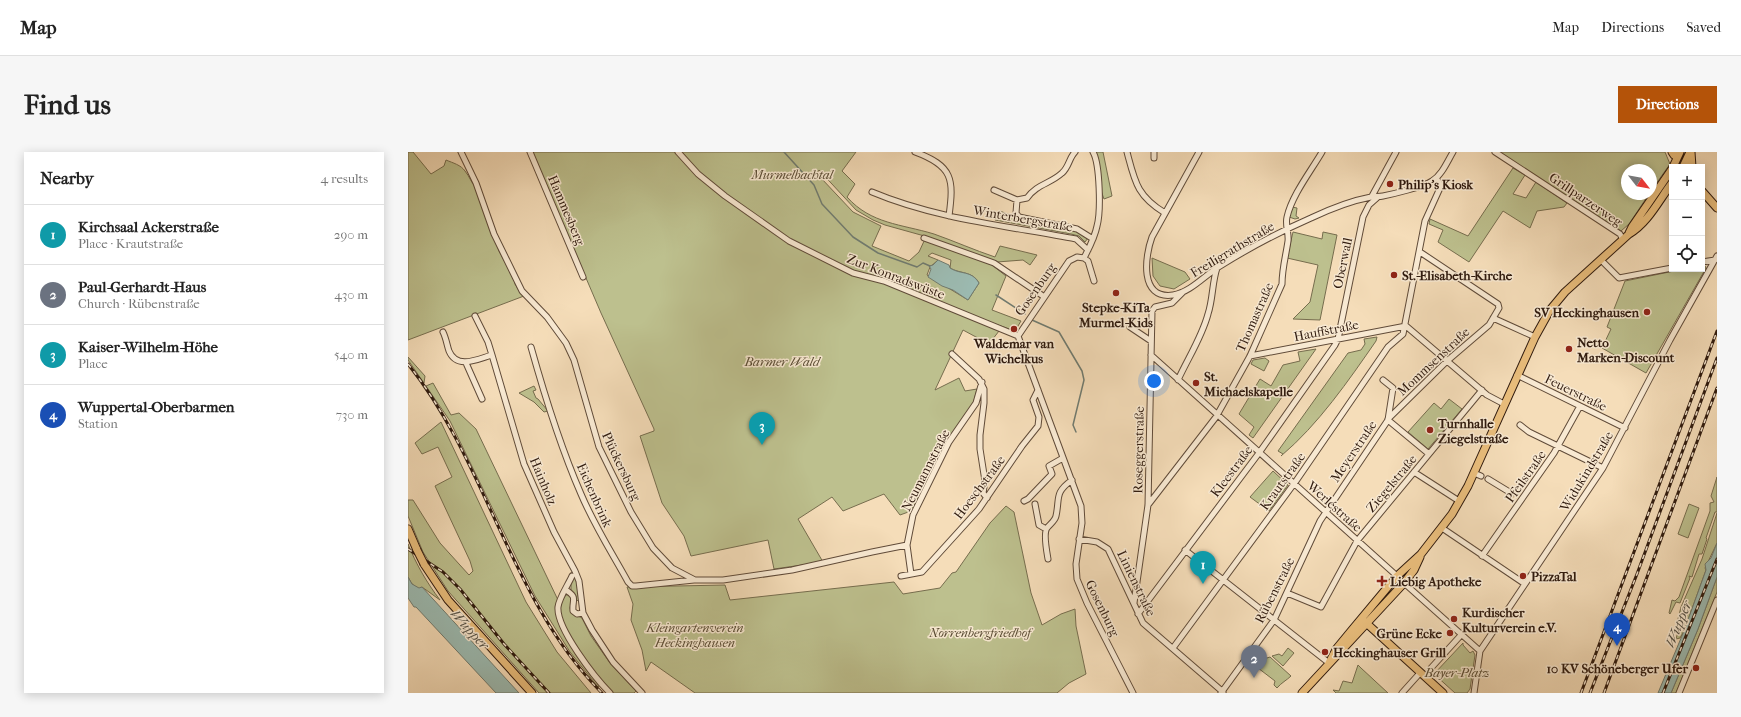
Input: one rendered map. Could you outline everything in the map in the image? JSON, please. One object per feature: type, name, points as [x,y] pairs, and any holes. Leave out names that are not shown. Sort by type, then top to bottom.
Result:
[{"type":"main road","points":[[1685,164],[1691,152]]},
{"type":"main road","points":[[1691,152],[1692,164]]},
{"type":"main road","points":[[1677,153],[1682,164]]},
{"type":"main road","points":[[1673,164],[1677,153]]},
{"type":"main road","points":[[1629,234],[1632,226],[1669,172]]},
{"type":"main road","points":[[1305,692],[1329,663],[1341,652],[1404,583],[1414,570],[1422,554],[1460,501],[1477,474],[1504,404],[1546,316],[1558,300],[1629,234],[1636,230],[1669,188]]},
{"type":"main road","points":[[1705,194],[1717,208]]},
{"type":"main road","points":[[408,528],[424,564],[436,583],[464,618],[532,693]]},
{"type":"main road","points":[[1329,663],[1337,648],[1361,618],[1397,576],[1422,554]]},
{"type":"main road","points":[[1361,618],[1443,693]]},
{"type":"street","name":"Plückersburg","points":[[461,152],[476,183],[494,234],[522,291],[547,317],[566,343],[574,360],[598,447],[631,512],[649,542],[662,559],[672,568],[695,580],[723,580],[792,570],[872,552],[907,546]]},
{"type":"street","name":"Hammesberg","points":[[530,152],[583,277]]},
{"type":"street","name":"Zur Konradswüste","points":[[678,152],[698,174],[725,196],[793,243],[853,273],[884,281],[1018,336]]},
{"type":"street","points":[[915,152],[934,160],[946,172],[950,179],[952,189],[949,216]]},
{"type":"street","points":[[994,190],[1016,200],[1027,198],[1034,189],[1061,175],[1075,152]]},
{"type":"street","points":[[1093,152],[1099,179],[1098,226],[1084,258],[1088,261],[1094,281]]},
{"type":"street","points":[[1126,152],[1137,185],[1141,192],[1153,205],[1165,213]]},
{"type":"street","name":"Freiligrathstraße","points":[[1199,152],[1149,244],[1146,259],[1147,276],[1151,285],[1163,294],[1173,295],[1183,292],[1217,268],[1254,245],[1287,228],[1340,206],[1427,184],[1436,178]]},
{"type":"street","name":"Thomastraße","points":[[1148,505],[1218,415],[1250,356],[1282,284],[1282,276],[1289,239],[1287,217],[1293,200],[1322,152]]},
{"type":"street","name":"Oberwall","points":[[1338,339],[1363,217],[1396,152]]},
{"type":"street","points":[[1453,152],[1436,178],[1440,184],[1440,188],[1425,221],[1406,326],[1482,390],[1504,404]]},
{"type":"street","name":"Grillparzerweg","points":[[1495,152],[1620,234],[1623,240]]},
{"type":"street","name":"Winterbergstraße","points":[[872,192],[922,210],[1076,239],[1088,250]]},
{"type":"street","points":[[1016,200],[1016,213],[1019,217],[1077,229],[1093,239]]},
{"type":"street","points":[[924,238],[994,263],[1043,296]]},
{"type":"street","points":[[1420,252],[1498,304],[1499,308],[1493,318],[1535,337]]},
{"type":"street","name":"Gosenburg","points":[[1084,258],[1077,257],[1069,261],[1043,296],[1018,336],[1081,506],[1082,523],[1076,572],[1079,586],[1133,693]]},
{"type":"street","points":[[1705,261],[1716,258]]},
{"type":"street","name":"Widukindstraße","points":[[1474,693],[1480,652],[1603,468],[1670,340],[1716,258]]},
{"type":"street","points":[[1601,260],[1619,278],[1669,269]]},
{"type":"street","points":[[1178,380],[1206,320],[1212,302],[1217,268]]},
{"type":"street","name":"Roseggerstraße","points":[[1134,603],[1148,505],[1151,341],[1154,308],[1172,303],[1183,292]]},
{"type":"street","name":"Hainholz","points":[[476,316],[488,342],[524,464],[554,532],[579,581],[584,613]]},
{"type":"street","name":"Mommsenstraße","points":[[1388,420],[1447,361],[1489,325],[1493,318]]},
{"type":"street","name":"Hauffstraße","points":[[1250,356],[1406,326]]},
{"type":"street","name":"Krautstraße","points":[[1172,648],[1294,484],[1388,347],[1403,334],[1406,326]]},
{"type":"street","points":[[1130,327],[1151,341]]},
{"type":"street","points":[[443,332],[449,351],[457,359],[466,363],[492,355]]},
{"type":"street","name":"Kleestraße","points":[[1138,614],[1259,452],[1338,339]]},
{"type":"street","name":"Eichenbrink","points":[[531,347],[558,434],[581,494],[599,531],[628,582],[632,586],[636,586],[695,580]]},
{"type":"street","points":[[952,354],[982,382],[984,393],[980,449],[986,481],[983,492],[987,498]]},
{"type":"street","name":"Werléstraße","points":[[1151,355],[1397,576]]},
{"type":"street","points":[[466,363],[482,399]]},
{"type":"street","name":"Feuerstraße","points":[[1517,375],[1625,428]]},
{"type":"street","name":"Meyerstraße","points":[[1326,512],[1388,420],[1393,388],[1383,380]]},
{"type":"street","name":"Neumannstraße","points":[[910,574],[907,546],[913,515],[947,446],[976,403],[982,382]]},
{"type":"street","name":"Hoeschstraße","points":[[901,576],[922,572],[925,570],[973,517],[987,498],[1039,423],[1039,417],[1033,400],[1038,390]]},
{"type":"street","name":"Ziegelstraße","points":[[1287,593],[1320,607],[1357,541],[1482,390]]},
{"type":"street","name":"Pfeilstraße","points":[[1482,556],[1519,499],[1558,446],[1580,406]]},
{"type":"street","points":[[1388,420],[1429,454]]},
{"type":"street","points":[[1520,425],[1529,432],[1603,468]]},
{"type":"street","points":[[1024,501],[1028,499],[1052,474],[1050,466],[1063,458]]},
{"type":"street","points":[[1414,472],[1460,501]]},
{"type":"street","points":[[1488,479],[1511,493]]},
{"type":"street","points":[[1048,559],[1045,534],[1046,529],[1056,516],[1058,496],[1066,485],[1072,480]]},
{"type":"street","points":[[1035,504],[1039,525],[1046,529]]},
{"type":"street","name":"Rübenstraße","points":[[1222,692],[1274,620],[1326,512]]},
{"type":"street","points":[[1442,528],[1525,584]]},
{"type":"street","name":"Linienstraße","points":[[1079,539],[1098,542],[1108,549],[1142,622],[1222,692]]},
{"type":"street","points":[[1185,550],[1329,663]]},
{"type":"street","points":[[572,576],[558,606],[562,624],[586,666],[610,693]]},
{"type":"street","points":[[1404,583],[1480,652]]},
{"type":"street","points":[[566,590],[573,595],[573,611],[577,614],[584,613],[592,630],[614,662],[642,693]]},
{"type":"street","points":[[1679,693],[1717,600]]},
{"type":"street","points":[[1431,668],[1461,634]]},
{"type":"street","points":[[1402,693],[1420,673]]},
{"type":"green space","points":[[408,152],[413,152],[431,174],[444,166],[446,160],[459,166],[465,171],[476,187],[499,251],[514,278],[515,284],[524,296],[408,340]]},
{"type":"green space","name":"Barmer Wald","points":[[532,152],[856,152],[842,171],[855,184],[847,197],[866,213],[887,222],[934,234],[995,257],[1000,246],[1037,255],[1030,265],[1023,260],[997,262],[928,237],[885,225],[856,210],[819,170],[817,173],[821,178],[853,212],[881,226],[872,246],[909,261],[919,252],[925,239],[992,265],[1006,276],[992,310],[1021,321],[1015,331],[987,321],[999,331],[989,344],[963,330],[935,390],[959,378],[965,391],[977,389],[973,404],[911,511],[900,515],[884,494],[843,511],[832,497],[798,519],[823,562],[774,569],[768,540],[691,556],[684,536],[662,503],[640,436],[654,431],[654,429],[601,313]],"holes":[[[932,253],[951,260],[950,268],[973,276],[979,283],[968,300],[927,275],[930,267],[938,260],[928,256]]]},
{"type":"green space","points":[[1096,152],[1103,152],[1112,196],[1104,199],[1100,188]]},
{"type":"green space","points":[[1499,152],[1665,152],[1670,164],[1657,182],[1657,164],[1621,164],[1621,200],[1645,200],[1629,224],[1621,231]]},
{"type":"green space","points":[[1513,168],[1525,175],[1513,194],[1526,198],[1536,182],[1567,203],[1564,207],[1537,211],[1530,228],[1503,211],[1469,262],[1438,242],[1443,230],[1429,224],[1430,219],[1468,236]]},
{"type":"green space","points":[[1292,207],[1297,208],[1296,216],[1299,218],[1295,219],[1289,217]]},
{"type":"green space","points":[[1000,211],[1022,218],[1068,228],[1088,238],[1085,242],[1079,236],[1071,234],[995,220]]},
{"type":"green space","points":[[1293,232],[1322,239],[1323,232],[1337,235],[1320,320],[1293,319],[1310,302],[1318,265],[1287,258]]},
{"type":"green space","points":[[1152,258],[1185,272],[1190,279],[1174,289],[1160,286],[1153,276]]},
{"type":"green space","name":"SV Heckinghausen","points":[[1669,272],[1704,272],[1646,373],[1602,348],[1611,329],[1607,327],[1625,281]]},
{"type":"green space","points":[[1377,337],[1376,341],[1332,402],[1295,444],[1281,456],[1283,454],[1278,451],[1348,353],[1361,350],[1365,344],[1364,339]]},
{"type":"green space","points":[[1316,349],[1253,438],[1249,435],[1254,427],[1239,414],[1260,379],[1271,386],[1283,365],[1300,361],[1298,352]]},
{"type":"green space","points":[[408,357],[425,376],[424,383],[408,360]]},
{"type":"green space","points":[[1265,358],[1269,361],[1264,371],[1251,364],[1253,360]]},
{"type":"green space","points":[[433,383],[451,415],[459,413],[476,429],[558,600],[557,604],[567,637],[599,686],[598,687],[570,652],[535,596],[450,421],[426,386]]},
{"type":"green space","points":[[534,386],[536,390],[533,391],[536,398],[548,411],[544,412],[534,402],[519,393]]},
{"type":"green space","points":[[1449,399],[1462,409],[1428,449],[1408,432],[1434,403],[1441,409]]},
{"type":"green space","points":[[441,422],[526,602],[557,652],[591,693],[539,693],[448,591],[423,552],[408,516],[408,500],[413,500],[440,543],[469,575],[473,571],[470,561],[435,486],[452,477],[438,447],[422,454],[415,443]]},
{"type":"green space","points":[[1273,471],[1288,485],[1269,511],[1250,497]]},
{"type":"green space","points":[[1717,477],[1717,512],[1715,512],[1702,554],[1699,554],[1692,577],[1689,576],[1690,578],[1680,603],[1676,602],[1670,614],[1672,600],[1675,601],[1679,597],[1710,511],[1710,503],[1714,502],[1711,496]]},
{"type":"green space","points":[[1689,504],[1699,508],[1688,538],[1678,534]]},
{"type":"green space","name":"Norrenbergfriedhof","points":[[1006,506],[1014,512],[1031,593],[1042,625],[1061,614],[1075,609],[1076,626],[1086,674],[1069,683],[1057,693],[695,693],[651,662],[646,671],[642,650],[631,620],[633,604],[627,587],[725,585],[730,600],[894,582],[903,594],[940,588],[952,573],[956,572],[990,523]]},
{"type":"green space","points":[[1717,513],[1717,543],[1705,568],[1706,570],[1684,631],[1680,638],[1676,639],[1679,628],[1676,627],[1681,607],[1702,559]]},
{"type":"green space","points":[[408,544],[422,573],[440,600],[422,587],[419,589],[412,584],[408,577]]},
{"type":"green space","points":[[574,574],[579,601],[576,600],[576,596],[571,590],[571,582]]},
{"type":"green space","points":[[1717,577],[1717,592],[1676,693],[1671,693],[1698,629]]},
{"type":"green space","points":[[569,594],[572,598],[570,608],[572,613],[582,618],[591,636],[610,663],[636,691],[634,693],[611,693],[584,659],[565,627],[561,612],[561,601]]},
{"type":"green space","name":"Bayer-Platz","points":[[1463,643],[1470,653],[1473,651],[1475,655],[1470,689],[1467,693],[1455,693],[1434,674]]},
{"type":"green space","points":[[1288,648],[1294,653],[1283,666],[1272,656],[1279,654],[1282,656]]},
{"type":"green space","points":[[1270,657],[1291,676],[1277,688],[1274,685],[1275,681],[1258,668],[1264,659]]},
{"type":"green space","points":[[1358,665],[1388,693],[1336,693],[1333,690],[1339,691],[1343,681],[1352,683]]},
{"type":"water","points":[[938,260],[949,265],[950,268],[954,270],[973,276],[979,283],[968,300],[928,277],[931,269],[929,266],[933,265]]},
{"type":"water","points":[[1717,543],[1717,577],[1698,629],[1671,693],[1658,693],[1684,631],[1706,570],[1705,564],[1711,558]]},
{"type":"water","points":[[408,577],[412,584],[419,588],[422,587],[519,693],[496,693],[416,607],[414,607],[408,598]]},
{"type":"waterway","points":[[784,152],[814,185],[822,204],[853,237],[878,253],[917,267],[923,263],[930,266]]},
{"type":"waterway","points":[[996,295],[1025,314]]},
{"type":"waterway","points":[[1032,320],[1059,332],[1082,371],[1084,380],[1073,425],[1076,432]]},
{"type":"tunnel","points":[[1511,493],[1517,498]]},
{"type":"railway","points":[[1581,693],[1717,331]]},
{"type":"railway","points":[[1590,693],[1637,574],[1717,358]]},
{"type":"railway","points":[[408,364],[436,403],[459,445],[521,575],[544,617],[571,657],[602,693]]},
{"type":"railway","points":[[1604,693],[1717,388]]},
{"type":"railway","points":[[408,549],[443,572],[460,589],[504,644],[549,693]]},
{"type":"railway","points":[[1663,693],[1717,559]]},
{"type":"place","name":"Philip's Kiosk","points":[[1390,184]]},
{"type":"place","name":"St.-Elisabeth-Kirche","points":[[1394,275]]},
{"type":"place","name":"Stepke-KiTa Murmel-Kids","points":[[1116,293]]},
{"type":"place","name":"SV Heckinghausen","points":[[1647,312]]},
{"type":"place","name":"Waldemar van Wichelkus","points":[[1014,329]]},
{"type":"place","name":"Netto Marken-Discount","points":[[1569,349]]},
{"type":"place","name":"St. Michaelskapelle","points":[[1196,383]]},
{"type":"place","name":"Turnhalle Ziegelstraße","points":[[1430,430]]},
{"type":"place","name":"Kaiser-Wilhelm-Höhe","points":[[762,445]]},
{"type":"place","name":"PizzaTal","points":[[1523,576]]},
{"type":"place","name":"Liebig Apotheke","points":[[1382,581]]},
{"type":"place","name":"Kirchsaal Ackerstraße","points":[[1203,584]]},
{"type":"place","name":"Kurdischer Kulturverein e.V.","points":[[1454,619]]},
{"type":"place","name":"Grüne Ecke","points":[[1450,633]]},
{"type":"place","name":"Wuppertal-Oberbarmen","points":[[1617,646]]},
{"type":"place","name":"Heckinghauser Grill","points":[[1325,652]]},
{"type":"place","name":"10 KV Schöneberger Ufer","points":[[1696,668]]},
{"type":"place","name":"Paul-Gerhardt-Haus","points":[[1254,678]]},
{"type":"park label","name":"Murmelbachtal","points":[[792,174]]},
{"type":"park label","name":"Kleingartenverein Heckinghausen","points":[[695,634]]},
{"type":"water label","name":"Wupper","points":[[1678,624]]},
{"type":"water label","name":"Wupper","points":[[470,629]]}]
